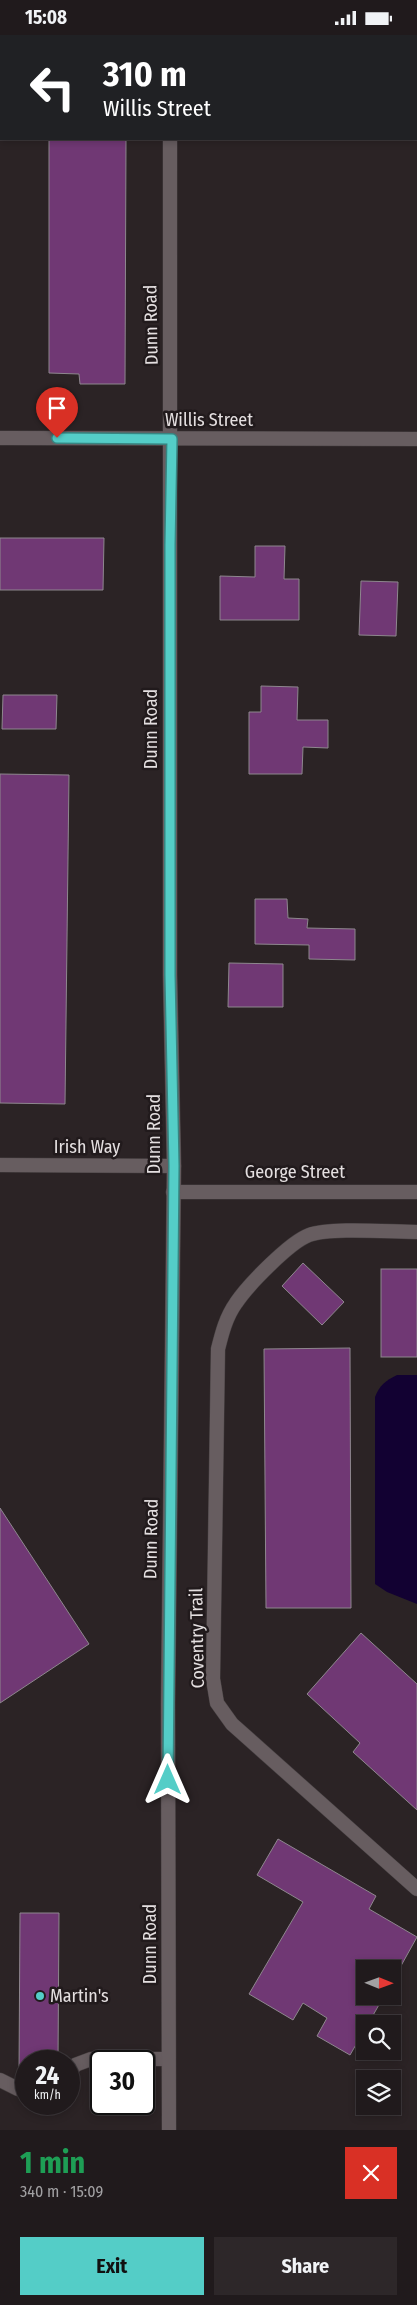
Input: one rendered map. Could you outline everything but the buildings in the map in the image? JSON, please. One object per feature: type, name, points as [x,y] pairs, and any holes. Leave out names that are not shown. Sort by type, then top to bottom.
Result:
[{"type":"street","name":"Dunn Road","points":[[169,2130],[168,1695],[174,1166],[170,975],[170,545],[172,439],[170,140]]},
{"type":"street","name":"Willis Street","points":[[0,438],[417,439]]},
{"type":"street","name":"Irish Way","points":[[0,1165],[174,1166]]},
{"type":"street","name":"George Street","points":[[173,1192],[417,1192]]},
{"type":"street","name":"Coventry Trail","points":[[417,1232],[324,1232],[309,1235],[294,1244],[268,1268],[236,1302],[225,1324],[218,1349],[213,1679],[218,1703],[232,1724],[417,1889]]},
{"type":"street","points":[[80,2063],[91,2059],[168,2059]]},
{"type":"street","points":[[0,2080],[15,2088]]},
{"type":"shaded area","points":[[397,1375],[417,1375],[417,1604],[387,1592],[375,1584],[375,1397],[383,1384]]},
{"type":"place","name":"Martin's","points":[[40,1996]]},
{"type":"route","points":[[57,438],[172,439],[170,545],[170,975],[174,1166],[168,1780]]}]
